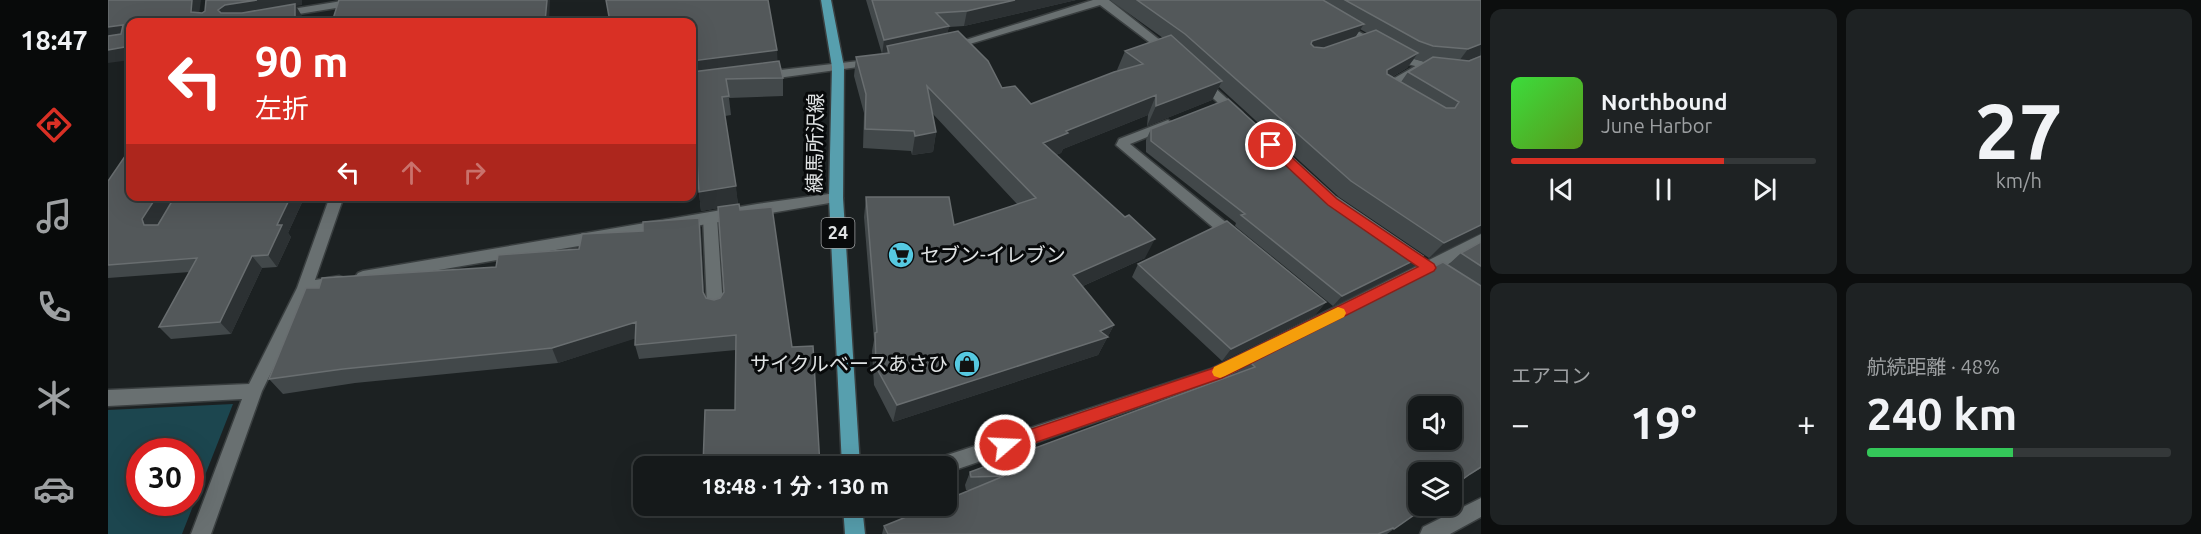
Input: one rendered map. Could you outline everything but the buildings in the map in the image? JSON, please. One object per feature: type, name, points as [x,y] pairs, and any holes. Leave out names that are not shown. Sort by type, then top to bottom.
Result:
[{"type":"main road","name":"練馬所沢線","points":[[826,0],[838,66],[836,198],[850,456]]},
{"type":"main road","points":[[854,516],[855,534]]},
{"type":"street","points":[[266,17],[367,0]]},
{"type":"street","points":[[936,50],[1103,0],[1178,59]]},
{"type":"street","points":[[1327,17],[1361,42],[1403,61],[1419,67],[1447,70]]},
{"type":"street","points":[[750,78],[884,61]]},
{"type":"street","points":[[1401,98],[1383,88],[1419,67]]},
{"type":"street","points":[[1193,74],[1218,104],[1249,125]]},
{"type":"street","points":[[1179,120],[1124,142],[1122,146],[1249,250]]},
{"type":"street","points":[[305,288],[710,217],[836,198]]},
{"type":"street","points":[[201,534],[254,391],[305,288],[335,201]]},
{"type":"street","points":[[710,217],[715,307]]},
{"type":"street","points":[[957,461],[1216,374],[1327,313],[1429,268],[1481,239]]},
{"type":"street","points":[[108,398],[254,391]]},
{"type":"street","points":[[1430,534],[1481,507]]},
{"type":"shaded area","points":[[233,404],[204,478],[204,438],[126,438],[126,516],[189,516],[182,534],[108,534],[108,410]]},
{"type":"slow traffic","points":[[1220,372],[1338,313]]},
{"type":"place","name":"セブン-イレブン","points":[[901,255]]},
{"type":"place","name":"サイクルベースあさひ","points":[[967,364]]},
{"type":"route","points":[[1005,445],[1216,374],[1430,268],[1333,202],[1271,145]]}]
